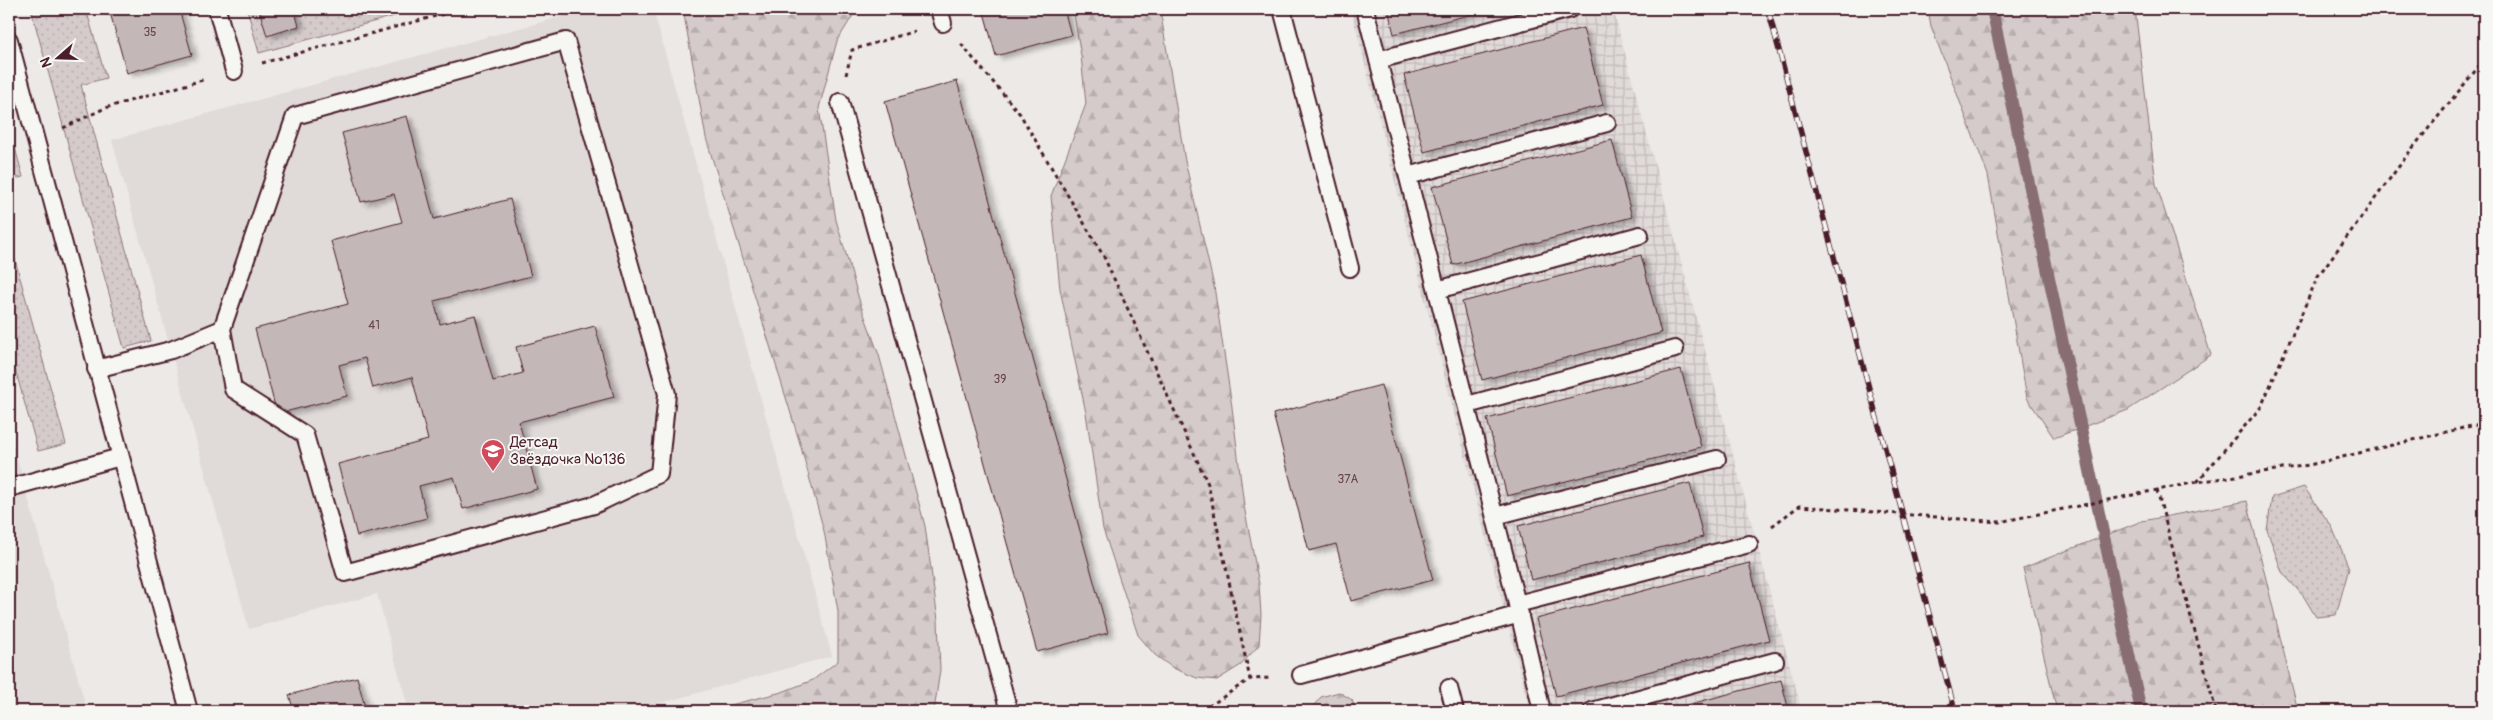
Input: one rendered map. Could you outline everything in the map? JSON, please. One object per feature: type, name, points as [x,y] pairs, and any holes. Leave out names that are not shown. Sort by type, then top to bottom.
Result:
[{"type":"lane","points":[[217,9],[234,71]]},
{"type":"lane","points":[[1282,9],[1350,268]]},
{"type":"lane","points":[[1365,9],[1495,516],[1542,711]]},
{"type":"lane","points":[[1378,60],[1570,9]]},
{"type":"lane","points":[[9,40],[189,711]]},
{"type":"lane","points":[[96,369],[171,350],[222,329],[295,116],[566,41],[667,394],[659,474],[594,505],[345,573],[305,435],[233,389],[222,329]]},
{"type":"lane","points":[[840,102],[1008,711]]},
{"type":"lane","points":[[1408,176],[1607,123]]},
{"type":"lane","points":[[1437,290],[1640,235]]},
{"type":"lane","points":[[1467,406],[1675,349]]},
{"type":"lane","points":[[9,488],[120,457]]},
{"type":"lane","points":[[1495,516],[1717,459]]},
{"type":"lane","points":[[1301,675],[1518,609],[1749,544]]},
{"type":"lane","points":[[1592,711],[1775,661]]},
{"type":"lane","points":[[1449,688],[1455,711]]},
{"type":"path","points":[[840,102],[852,50],[941,16],[1020,114],[1104,257],[1208,484],[1250,680]]},
{"type":"path","points":[[2197,482],[2261,407],[2318,276],[2411,150],[2484,60]]},
{"type":"path","points":[[1799,506],[1999,522],[2197,482],[2309,464],[2484,423]]},
{"type":"path","points":[[2156,490],[2216,711]]},
{"type":"path","points":[[1202,711],[1250,680],[1301,675]]},
{"type":"shaded area","name":"Детсад Звёздочка №136","points":[[589,9],[653,9],[832,656],[632,711],[409,711],[377,594],[249,629],[112,140]]},
{"type":"shaded area","points":[[1351,9],[1613,9],[1802,711],[1530,711]]},
{"type":"shaded area","points":[[9,429],[24,484],[87,711],[9,711]]},
{"type":"green space","points":[[31,9],[86,9],[106,78],[81,85],[151,341],[124,348]]},
{"type":"green space","points":[[247,9],[420,9],[259,53]]},
{"type":"green space","points":[[683,9],[857,9],[837,41],[819,108],[836,220],[861,306],[879,355],[925,526],[938,620],[940,670],[934,711],[707,711],[782,692],[813,680],[838,661],[838,611],[824,531],[799,440],[706,138]]},
{"type":"green space","points":[[1073,9],[1160,9],[1185,161],[1214,286],[1244,506],[1259,584],[1261,615],[1259,645],[1241,665],[1217,680],[1197,678],[1173,668],[1155,655],[1138,635],[1103,529],[1086,413],[1060,289],[1051,196],[1086,104],[1081,56]]},
{"type":"green space","points":[[1928,9],[2135,9],[2156,184],[2211,355],[2128,410],[2054,438],[2027,398],[1988,175],[1931,26]]},
{"type":"green space","points":[[9,126],[23,177],[9,180]]},
{"type":"green space","points":[[9,238],[66,444],[38,451],[9,347]]},
{"type":"green space","points":[[2304,487],[2332,527],[2349,568],[2336,615],[2316,617],[2304,597],[2282,572],[2267,530],[2272,497]]},
{"type":"green space","points":[[2247,501],[2298,711],[2057,711],[2023,568],[2142,521]]},
{"type":"green space","points":[[1339,692],[1352,700],[1356,711],[1309,711],[1321,697]]},
{"type":"building","points":[[109,9],[179,9],[192,55],[127,73]]},
{"type":"building","points":[[259,9],[294,9],[299,26],[267,36]]},
{"type":"building","points":[[983,9],[1064,9],[1071,35],[996,56]]},
{"type":"building","points":[[1388,9],[1492,9],[1394,34]]},
{"type":"building","points":[[1583,28],[1603,105],[1424,152],[1404,75]]},
{"type":"building","points":[[957,81],[1108,633],[1037,652],[885,101]]},
{"type":"building","points":[[407,116],[434,219],[510,199],[531,276],[434,301],[440,324],[475,315],[493,381],[523,373],[516,347],[595,326],[614,397],[519,422],[537,489],[463,509],[454,477],[419,486],[427,518],[357,536],[338,464],[428,440],[412,377],[373,388],[365,358],[339,365],[347,396],[277,414],[255,329],[348,304],[331,241],[402,222],[394,194],[361,202],[342,133]]},
{"type":"building","points":[[1612,140],[1632,217],[1453,265],[1432,187]]},
{"type":"building","points":[[1641,255],[1661,333],[1482,380],[1462,302]]},
{"type":"building","points":[[1681,369],[1701,447],[1507,496],[1487,419]]},
{"type":"building","points":[[1381,385],[1433,580],[1351,601],[1336,544],[1309,551],[1273,414]]},
{"type":"building","points":[[1690,483],[1703,537],[1531,580],[1518,526]]},
{"type":"building","points":[[1749,563],[1769,640],[1556,696],[1536,619]]},
{"type":"building","points":[[357,677],[366,711],[294,711],[289,695]]},
{"type":"building","points":[[1781,680],[1789,711],[1664,711]]},
{"type":"waterway","points":[[1992,9],[2141,711]]},
{"type":"railway","points":[[1768,9],[1955,711]]},
{"type":"place","name":"Детсад Звёздочка №136","points":[[493,472]]}]
